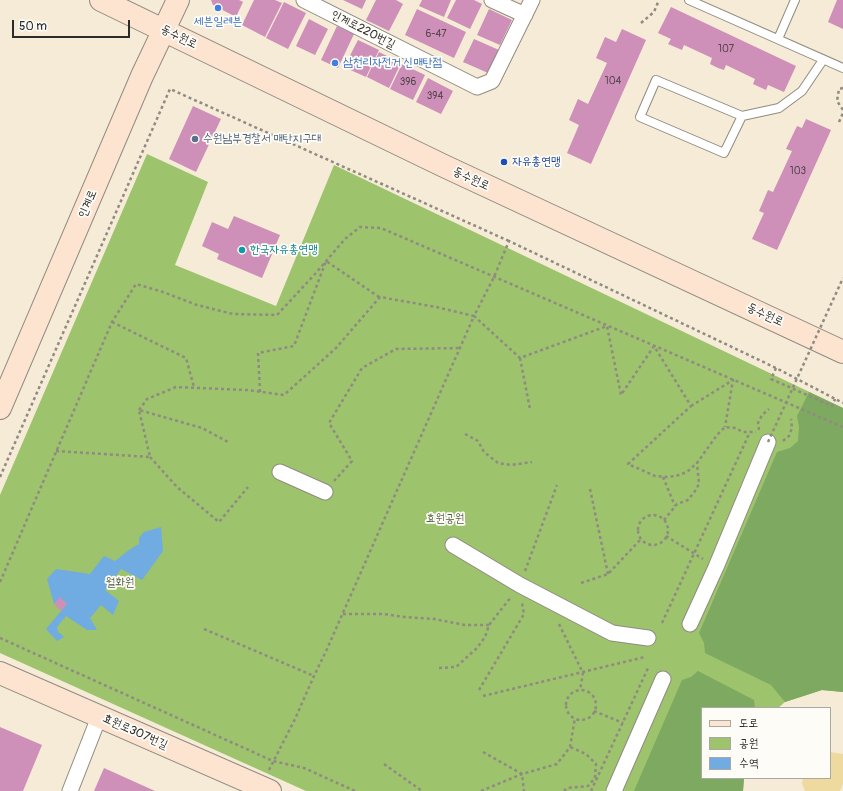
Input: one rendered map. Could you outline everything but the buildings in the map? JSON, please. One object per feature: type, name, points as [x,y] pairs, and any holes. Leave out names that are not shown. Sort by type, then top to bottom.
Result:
[{"type":"main road","name":"동수원로","points":[[101,0],[444,166],[843,352]]},
{"type":"main road","name":"인계로","points":[[0,408],[142,76],[178,0]]},
{"type":"main road","name":"효원로307번길","points":[[0,674],[266,789]]},
{"type":"street","name":"인계로220번길","points":[[304,0],[477,87],[492,81],[532,0]]},
{"type":"street","points":[[492,0],[524,15]]},
{"type":"street","points":[[690,624],[716,567],[764,437]]},
{"type":"street","points":[[280,472],[325,492]]},
{"type":"street","points":[[453,545],[520,585],[612,633],[648,638]]},
{"type":"street","points":[[614,791],[663,679]]},
{"type":"street","points":[[70,791],[99,717]]},
{"type":"lane","points":[[689,0],[843,68]]},
{"type":"lane","points":[[778,39],[795,0]]},
{"type":"lane","points":[[742,116],[724,153],[640,117],[656,80],[742,116],[779,108],[802,92],[823,60]]},
{"type":"path","points":[[641,23],[654,12],[659,0]]},
{"type":"path","points":[[839,122],[843,112],[837,101],[839,89],[843,88]]},
{"type":"path","points":[[0,477],[170,89],[509,241],[776,368],[843,403]]},
{"type":"path","points":[[0,582],[112,322],[136,284],[163,292],[197,305],[233,314],[277,315],[345,238],[360,227],[381,228],[843,427]]},
{"type":"path","points":[[266,789],[273,761],[295,719],[474,316],[494,277],[509,241]]},
{"type":"path","points":[[326,261],[380,297],[436,307],[474,316],[520,358],[530,410]]},
{"type":"path","points":[[260,392],[258,353],[294,346],[326,261]]},
{"type":"path","points":[[726,428],[750,432],[764,437],[843,278]]},
{"type":"path","points":[[248,487],[219,522],[177,487],[150,457],[139,410],[147,399],[176,386],[284,395],[336,348],[380,297]]},
{"type":"path","points":[[112,322],[186,358],[194,387]]},
{"type":"path","points":[[607,326],[622,395],[654,346]]},
{"type":"path","points":[[520,358],[607,326]]},
{"type":"path","points":[[654,346],[691,406]]},
{"type":"path","points":[[325,492],[352,461],[329,423],[362,368],[396,349],[461,348]]},
{"type":"path","points":[[776,368],[771,379],[832,406],[835,399]]},
{"type":"path","points":[[733,380],[726,428],[717,435],[697,463],[687,472],[676,476],[655,476],[628,464],[691,406],[733,380]]},
{"type":"path","points":[[139,410],[202,428],[230,443]]},
{"type":"path","points":[[662,624],[750,432]]},
{"type":"path","points":[[466,434],[478,441],[484,452],[498,462],[511,465],[532,462]]},
{"type":"path","points":[[56,451],[150,457]]},
{"type":"path","points":[[664,520],[674,506],[688,500],[695,491],[699,484],[697,463]]},
{"type":"path","points":[[663,477],[674,506]]},
{"type":"path","points":[[439,668],[456,667],[477,648],[485,637],[489,625],[520,585],[557,485]]},
{"type":"path","points":[[590,489],[608,574]]},
{"type":"path","points":[[655,515],[664,520],[667,528],[666,536],[659,543],[649,544],[641,539],[638,534],[639,524],[645,517],[655,515]]},
{"type":"path","points":[[666,536],[716,567]]},
{"type":"path","points":[[581,583],[608,574],[641,539]]},
{"type":"path","points":[[479,690],[524,614],[520,585]]},
{"type":"path","points":[[342,614],[384,614],[434,619],[465,626],[489,625]]},
{"type":"path","points":[[559,624],[583,673],[580,690]]},
{"type":"path","points":[[204,629],[314,676]]},
{"type":"path","points":[[0,638],[273,761],[304,768],[355,791]]},
{"type":"path","points":[[483,696],[645,657]]},
{"type":"path","points":[[591,791],[649,666]]},
{"type":"path","points":[[580,690],[586,690],[594,696],[596,701],[594,711],[592,715],[583,720],[575,718],[569,713],[567,703],[571,694],[580,690]]},
{"type":"path","points":[[594,711],[640,730]]},
{"type":"path","points":[[481,791],[522,774],[557,764],[570,747],[575,718]]},
{"type":"path","points":[[564,791],[567,788],[588,786],[595,778],[596,764],[586,754],[570,747]]},
{"type":"path","points":[[483,752],[522,774]]},
{"type":"path","points":[[384,764],[422,791]]},
{"type":"path","points":[[522,774],[524,791]]},
{"type":"green space","name":"효원공원","points":[[147,154],[208,182],[175,265],[276,306],[334,165],[843,408],[843,692],[822,690],[785,702],[779,707],[701,707],[701,779],[744,779],[743,791],[306,791],[0,653],[0,495]]},
{"type":"green space","points":[[809,392],[843,408],[843,692],[822,690],[785,702],[771,685],[705,653],[704,643],[699,633],[777,452],[790,448],[798,441],[799,427],[797,416]]},
{"type":"green space","points":[[698,671],[754,700],[755,707],[701,707],[701,779],[744,779],[743,791],[634,791],[682,680],[691,677]]},
{"type":"sand","points":[[831,752],[843,754],[843,784],[840,791],[805,791],[802,784],[803,779],[831,779]]},
{"type":"water","points":[[161,527],[163,551],[142,580],[121,569],[105,590],[119,601],[113,615],[101,605],[90,618],[97,630],[87,630],[66,616],[57,627],[58,632],[64,637],[57,641],[46,629],[67,604],[60,598],[54,604],[47,579],[56,569],[90,574],[104,556],[115,561],[139,544],[139,538],[144,532]]},
{"type":"place","name":"세븐일레븐","points":[[218,8]]},
{"type":"place","name":"삼천리자전거 신매탄점","points":[[335,63]]},
{"type":"place","name":"수원남부경찰서 매탄지구대","points":[[195,139]]},
{"type":"place","name":"자유총연맹","points":[[504,162]]},
{"type":"place","name":"한국자유총연맹","points":[[242,250]]},
{"type":"park label","name":"월화원","points":[[120,583]]}]
